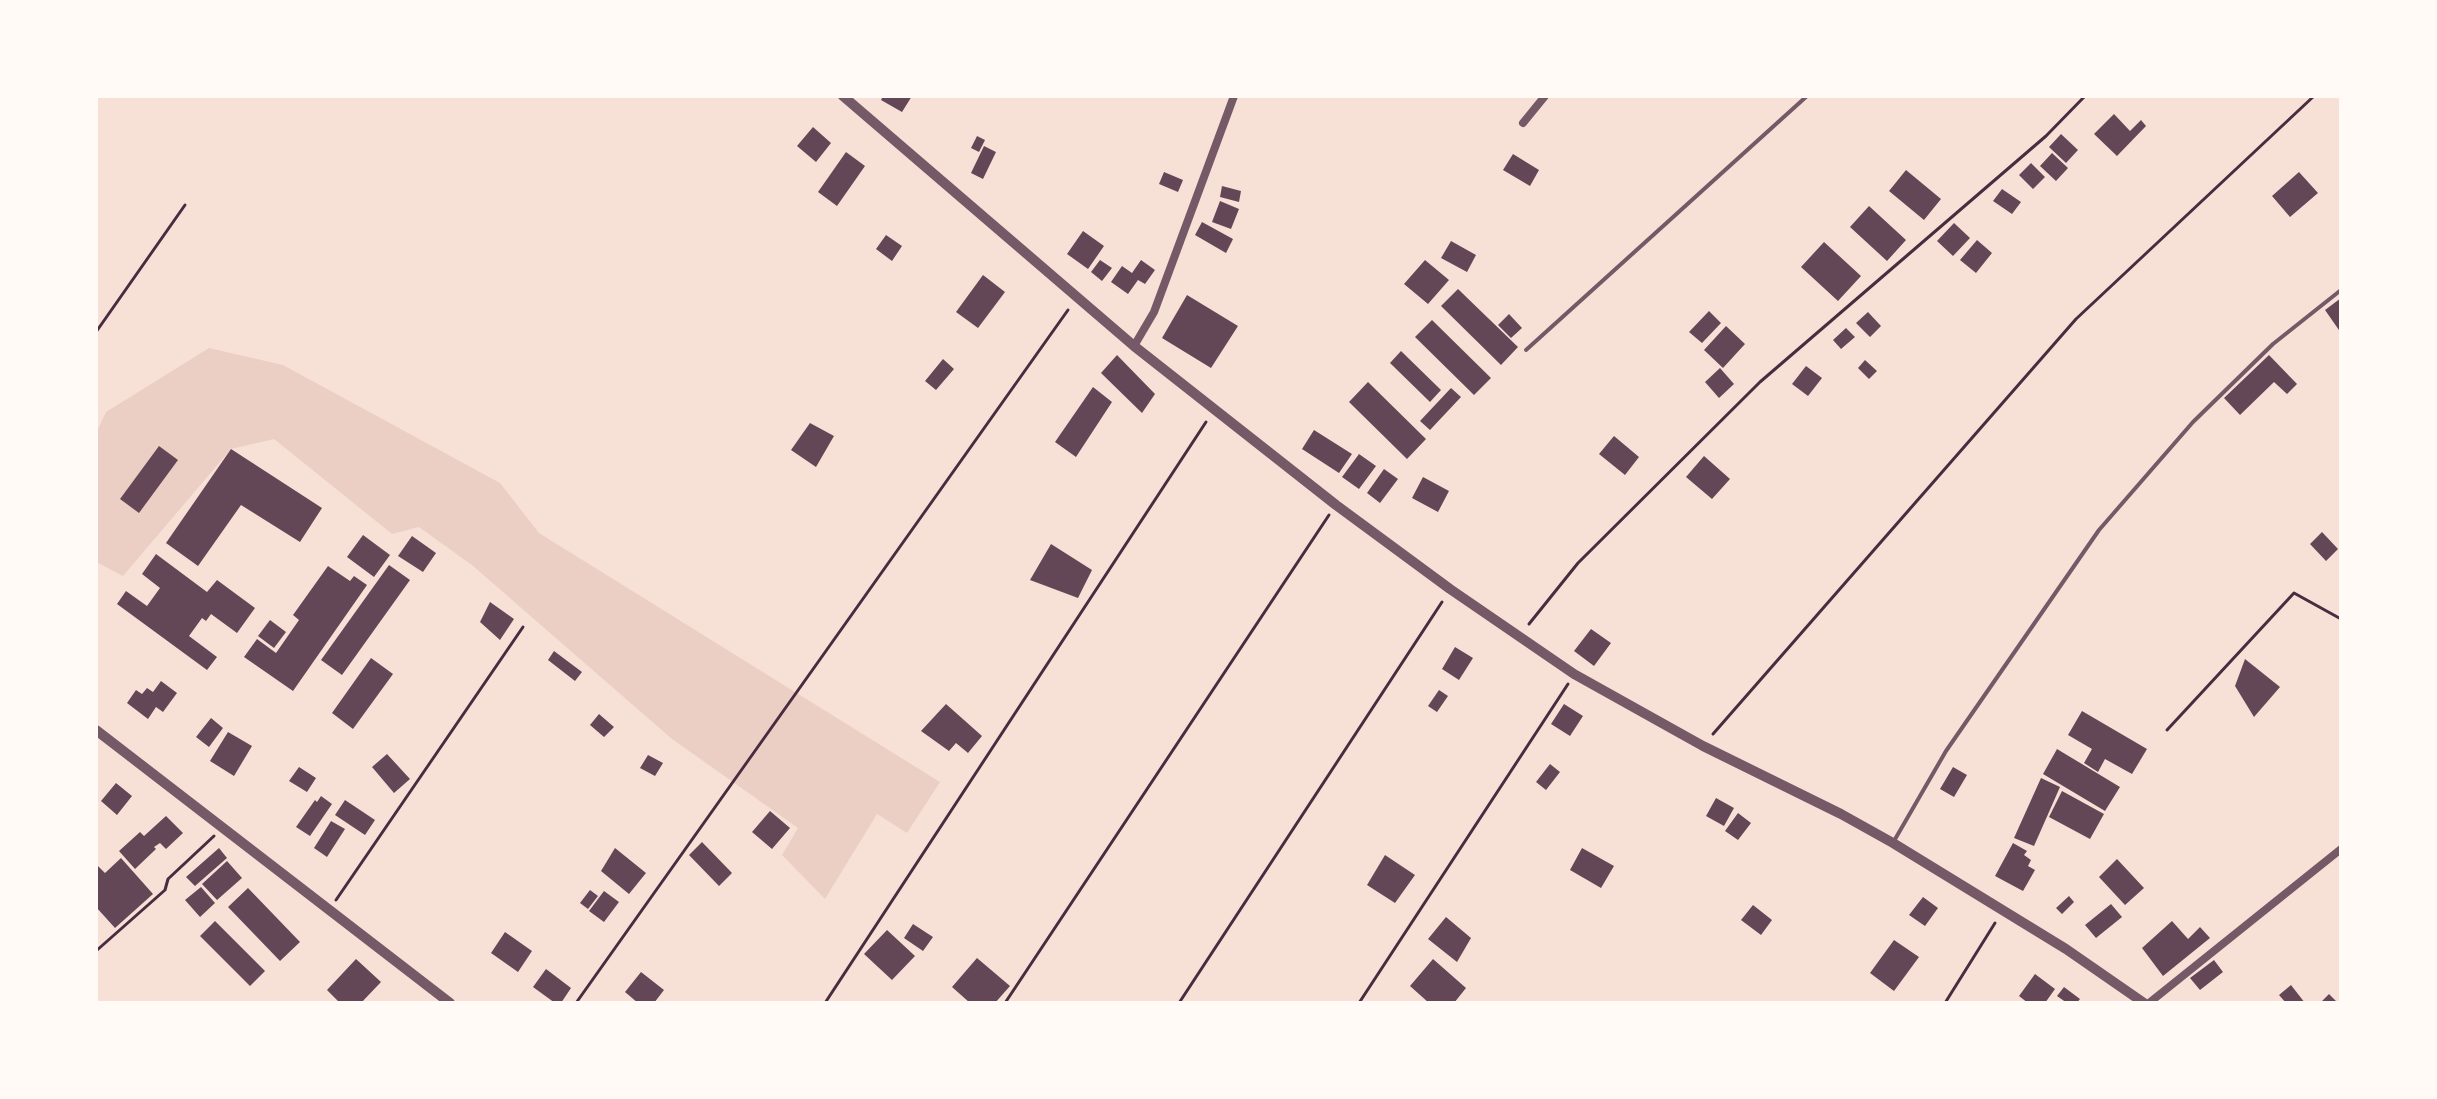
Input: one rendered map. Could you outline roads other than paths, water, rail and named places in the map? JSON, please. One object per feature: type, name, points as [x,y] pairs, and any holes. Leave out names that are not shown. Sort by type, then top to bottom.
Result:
[{"type":"street","points":[[843,96],[1134,346],[1336,505],[1450,589],[1574,674],[1703,746],[1893,843],[2066,949],[2147,1003],[2341,849]]},
{"type":"street","points":[[1134,346],[1154,312],[1234,96]]},
{"type":"street","points":[[1523,123],[1545,96]]},
{"type":"street","points":[[96,730],[450,1003]]},
{"type":"lane","points":[[1526,350],[1807,96]]},
{"type":"lane","points":[[1893,843],[1946,751],[2099,530],[2193,422],[2273,344],[2341,290]]}]
